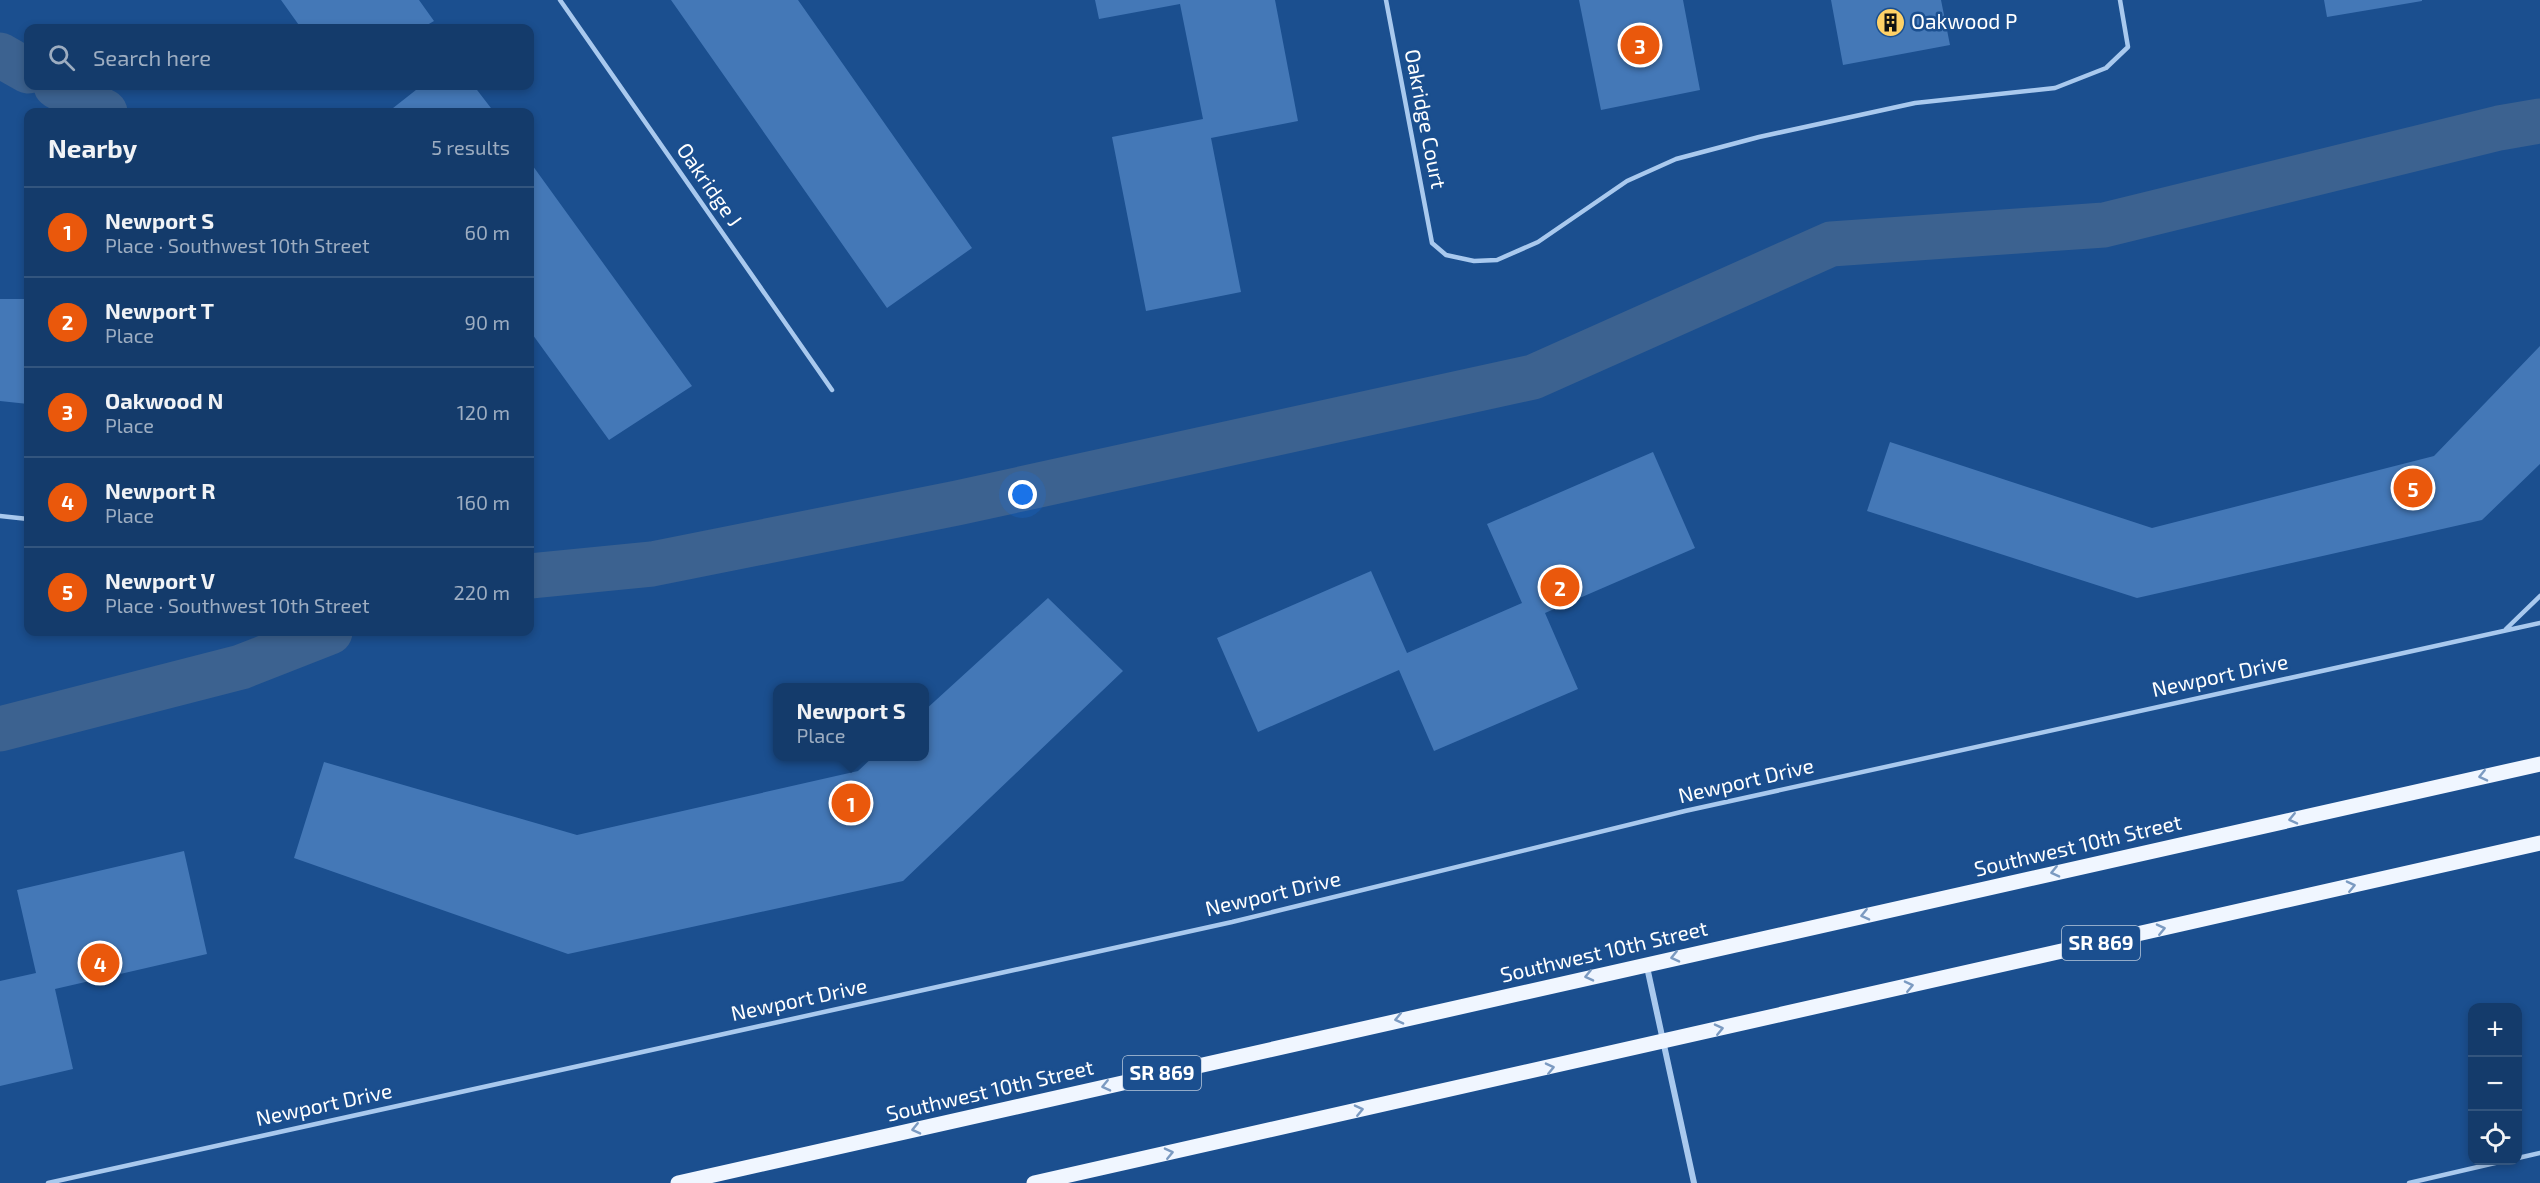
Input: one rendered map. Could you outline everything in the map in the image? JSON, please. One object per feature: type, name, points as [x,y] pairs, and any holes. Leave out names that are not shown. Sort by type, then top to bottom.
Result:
[{"type":"main road","name":"Southwest 10th Street","points":[[678,1183],[1646,963],[2540,764]]},
{"type":"main road","name":"SR 869","points":[[1034,1183],[2540,843]]},
{"type":"street","points":[[1646,963],[1694,1183]]},
{"type":"lane","name":"Oakridge J","points":[[560,0],[832,390]]},
{"type":"lane","name":"Oakridge Court","points":[[1386,0],[1432,243],[1446,255],[1474,261],[1497,260],[1538,242],[1627,181],[1676,159],[1759,137],[1915,103],[2055,88],[2106,68],[2128,47],[2120,0]]},
{"type":"lane","points":[[0,516],[24,519]]},
{"type":"lane","points":[[2504,631],[2540,596]]},
{"type":"lane","name":"Newport Drive","points":[[48,1183],[1232,922],[1685,811],[2540,623]]},
{"type":"lane","points":[[2522,1157],[2540,1153]]},
{"type":"lane","points":[[2409,1183],[2490,1165]]},
{"type":"building","points":[[281,0],[419,0],[434,21],[429,24],[298,24]]},
{"type":"building","points":[[671,0],[798,0],[972,248],[887,308]]},
{"type":"building","points":[[1095,0],[1275,0],[1298,121],[1211,138],[1241,292],[1146,311],[1112,137],[1203,119],[1180,4],[1099,19]]},
{"type":"building","points":[[1579,0],[1683,0],[1700,90],[1601,110]]},
{"type":"building","name":"Oakwood P","points":[[1831,0],[1941,0],[1950,45],[1843,65]]},
{"type":"building","points":[[2324,0],[2422,0],[2422,1],[2327,17]]},
{"type":"building","points":[[416,90],[477,90],[491,108],[393,108]]},
{"type":"building","points":[[534,168],[692,386],[609,440],[534,337]]},
{"type":"building","points":[[0,299],[24,299],[24,404],[0,401]]},
{"type":"building","points":[[2540,346],[2540,464],[2482,520],[2137,598],[1867,511],[1890,442],[2152,528],[2434,456]]},
{"type":"building","points":[[1653,452],[1695,548],[1545,613],[1578,689],[1434,751],[1399,670],[1258,732],[1217,638],[1371,571],[1407,653],[1522,603],[1487,524]]},
{"type":"building","points":[[1048,598],[1123,671],[903,881],[568,954],[294,858],[324,762],[577,835],[858,771],[869,761],[929,761],[929,706]]},
{"type":"building","points":[[184,851],[207,954],[55,989],[73,1069],[0,1086],[0,981],[36,973],[17,890]]},
{"type":"waterway","points":[[0,55],[24,69]]},
{"type":"waterway","points":[[64,90],[97,108]]},
{"type":"waterway","points":[[534,576],[652,564],[957,503],[1533,377],[1831,244],[2104,225],[2499,128],[2540,121]]},
{"type":"waterway","points":[[0,729],[241,667],[320,636]]},
{"type":"place","name":"Oakwood P","points":[[1890,22]]},
{"type":"place","name":"Oakwood N","points":[[1640,45]]},
{"type":"place","name":"Newport V","points":[[2413,488]]},
{"type":"place","name":"Newport T","points":[[1560,587]]},
{"type":"place","name":"Newport S","points":[[851,803]]},
{"type":"place","name":"Newport R","points":[[100,963]]}]
